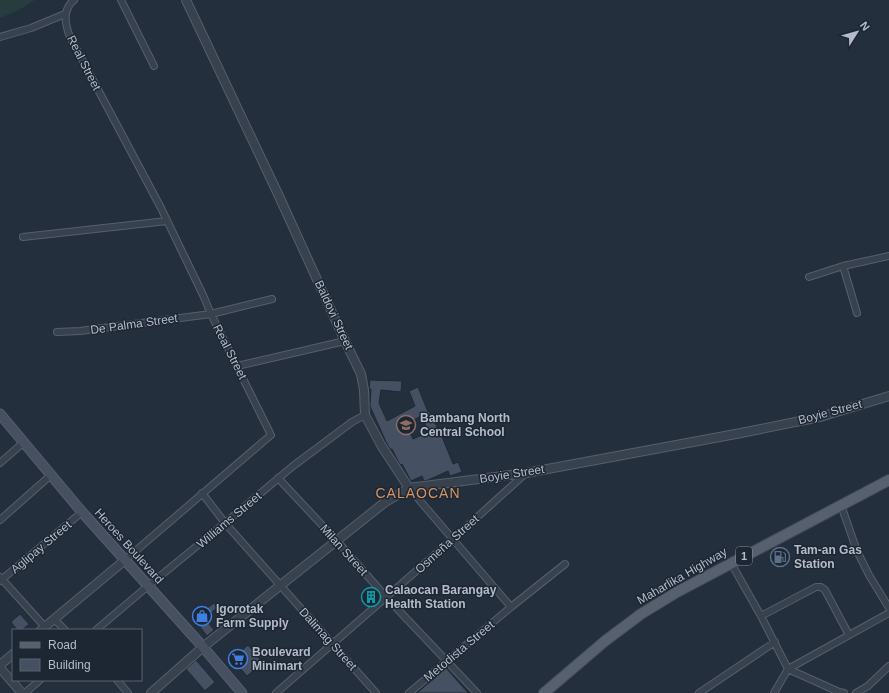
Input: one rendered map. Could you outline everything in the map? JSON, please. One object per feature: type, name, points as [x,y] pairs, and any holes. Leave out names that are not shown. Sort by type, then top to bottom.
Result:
[{"type":"main road","name":"Heroes Boulevard","points":[[0,414],[82,512],[203,647],[242,693]]},
{"type":"main road","name":"Maharlika Highway","points":[[544,693],[641,614],[677,592],[889,480]]},
{"type":"street","points":[[0,37],[31,28],[66,14],[66,9],[74,0]]},
{"type":"street","points":[[121,0],[154,66]]},
{"type":"street","name":"Baldovi Street","points":[[186,0],[275,187],[361,374],[364,390],[365,415],[381,445],[410,488],[511,608]]},
{"type":"street","name":"Real Street","points":[[43,628],[271,435],[167,221],[70,37],[66,28],[66,14]]},
{"type":"street","points":[[23,237],[167,221]]},
{"type":"street","points":[[809,277],[843,266],[889,256]]},
{"type":"street","points":[[843,266],[857,313]]},
{"type":"street","name":"De Palma Street","points":[[56,332],[80,331],[211,314],[272,299]]},
{"type":"street","points":[[237,366],[345,341]]},
{"type":"street","name":"Boyie Street","points":[[152,693],[203,647],[337,542],[384,503],[410,488],[526,473],[820,417],[889,396]]},
{"type":"street","name":"Williams Street","points":[[97,629],[225,524],[278,478],[352,422],[365,415]]},
{"type":"street","points":[[0,463],[24,442]]},
{"type":"street","name":"Osmeña Street","points":[[276,693],[453,540],[526,473]]},
{"type":"street","points":[[0,520],[51,475]]},
{"type":"street","name":"Milan Street","points":[[278,478],[386,597],[477,693]]},
{"type":"street","name":"Dalimag Street","points":[[202,493],[225,524],[376,693]]},
{"type":"street","points":[[841,505],[857,551],[869,575],[889,608]]},
{"type":"street","name":"Aglipay Street","points":[[1,580],[82,512]]},
{"type":"street","points":[[731,563],[788,668],[844,693]]},
{"type":"street","name":"Metodista Street","points":[[409,693],[565,564]]},
{"type":"street","points":[[1,580],[43,628]]},
{"type":"street","points":[[761,616],[816,587],[821,587],[825,590],[849,635]]},
{"type":"street","points":[[774,693],[788,668],[889,613]]},
{"type":"street","points":[[54,619],[64,629]]},
{"type":"street","points":[[699,693],[775,642]]},
{"type":"street","points":[[12,655],[0,666],[12,681]]},
{"type":"street","points":[[856,693],[868,686],[889,666]]},
{"type":"street","points":[[12,681],[22,693]]},
{"type":"street","points":[[25,693],[39,681]]},
{"type":"street","points":[[118,681],[128,693]]},
{"type":"green space","points":[[0,0],[35,0],[19,10],[0,18]]},
{"type":"building","name":"Bambang North Central School","points":[[370,380],[402,381],[401,392],[381,390],[379,403],[387,421],[415,406],[409,391],[418,387],[428,412],[429,411],[443,439],[453,464],[458,462],[462,472],[450,476],[448,471],[428,480],[424,481],[422,476],[411,481],[402,464],[400,465],[392,449],[390,449],[386,442],[370,406],[371,389],[369,389]],"holes":[[[421,416],[429,432],[413,439],[406,424]]]},
{"type":"building","name":"Calaocan Barangay Health Station","points":[[372,588],[380,597],[368,607],[361,597]]},
{"type":"building","points":[[214,603],[217,608],[203,619],[199,614]]},
{"type":"building","points":[[20,614],[29,624],[23,629],[16,629],[11,622]]},
{"type":"building","points":[[205,619],[214,630],[207,636],[198,624]]},
{"type":"building","points":[[248,645],[263,663],[247,676],[232,659]]},
{"type":"building","points":[[196,660],[215,682],[205,691],[186,669]]},
{"type":"building","points":[[446,668],[468,693],[417,693]]},
{"type":"place","name":"Bambang North Central School","points":[[406,425]]},
{"type":"place","name":"Tam-an Gas Station","points":[[780,557]]},
{"type":"place","name":"Calaocan Barangay Health Station","points":[[371,597]]},
{"type":"place","name":"Igorotak Farm Supply","points":[[202,616]]},
{"type":"place","name":"Boulevard Minimart","points":[[238,659]]},
{"type":"district","name":"CALAOCAN","points":[[418,493]]}]
